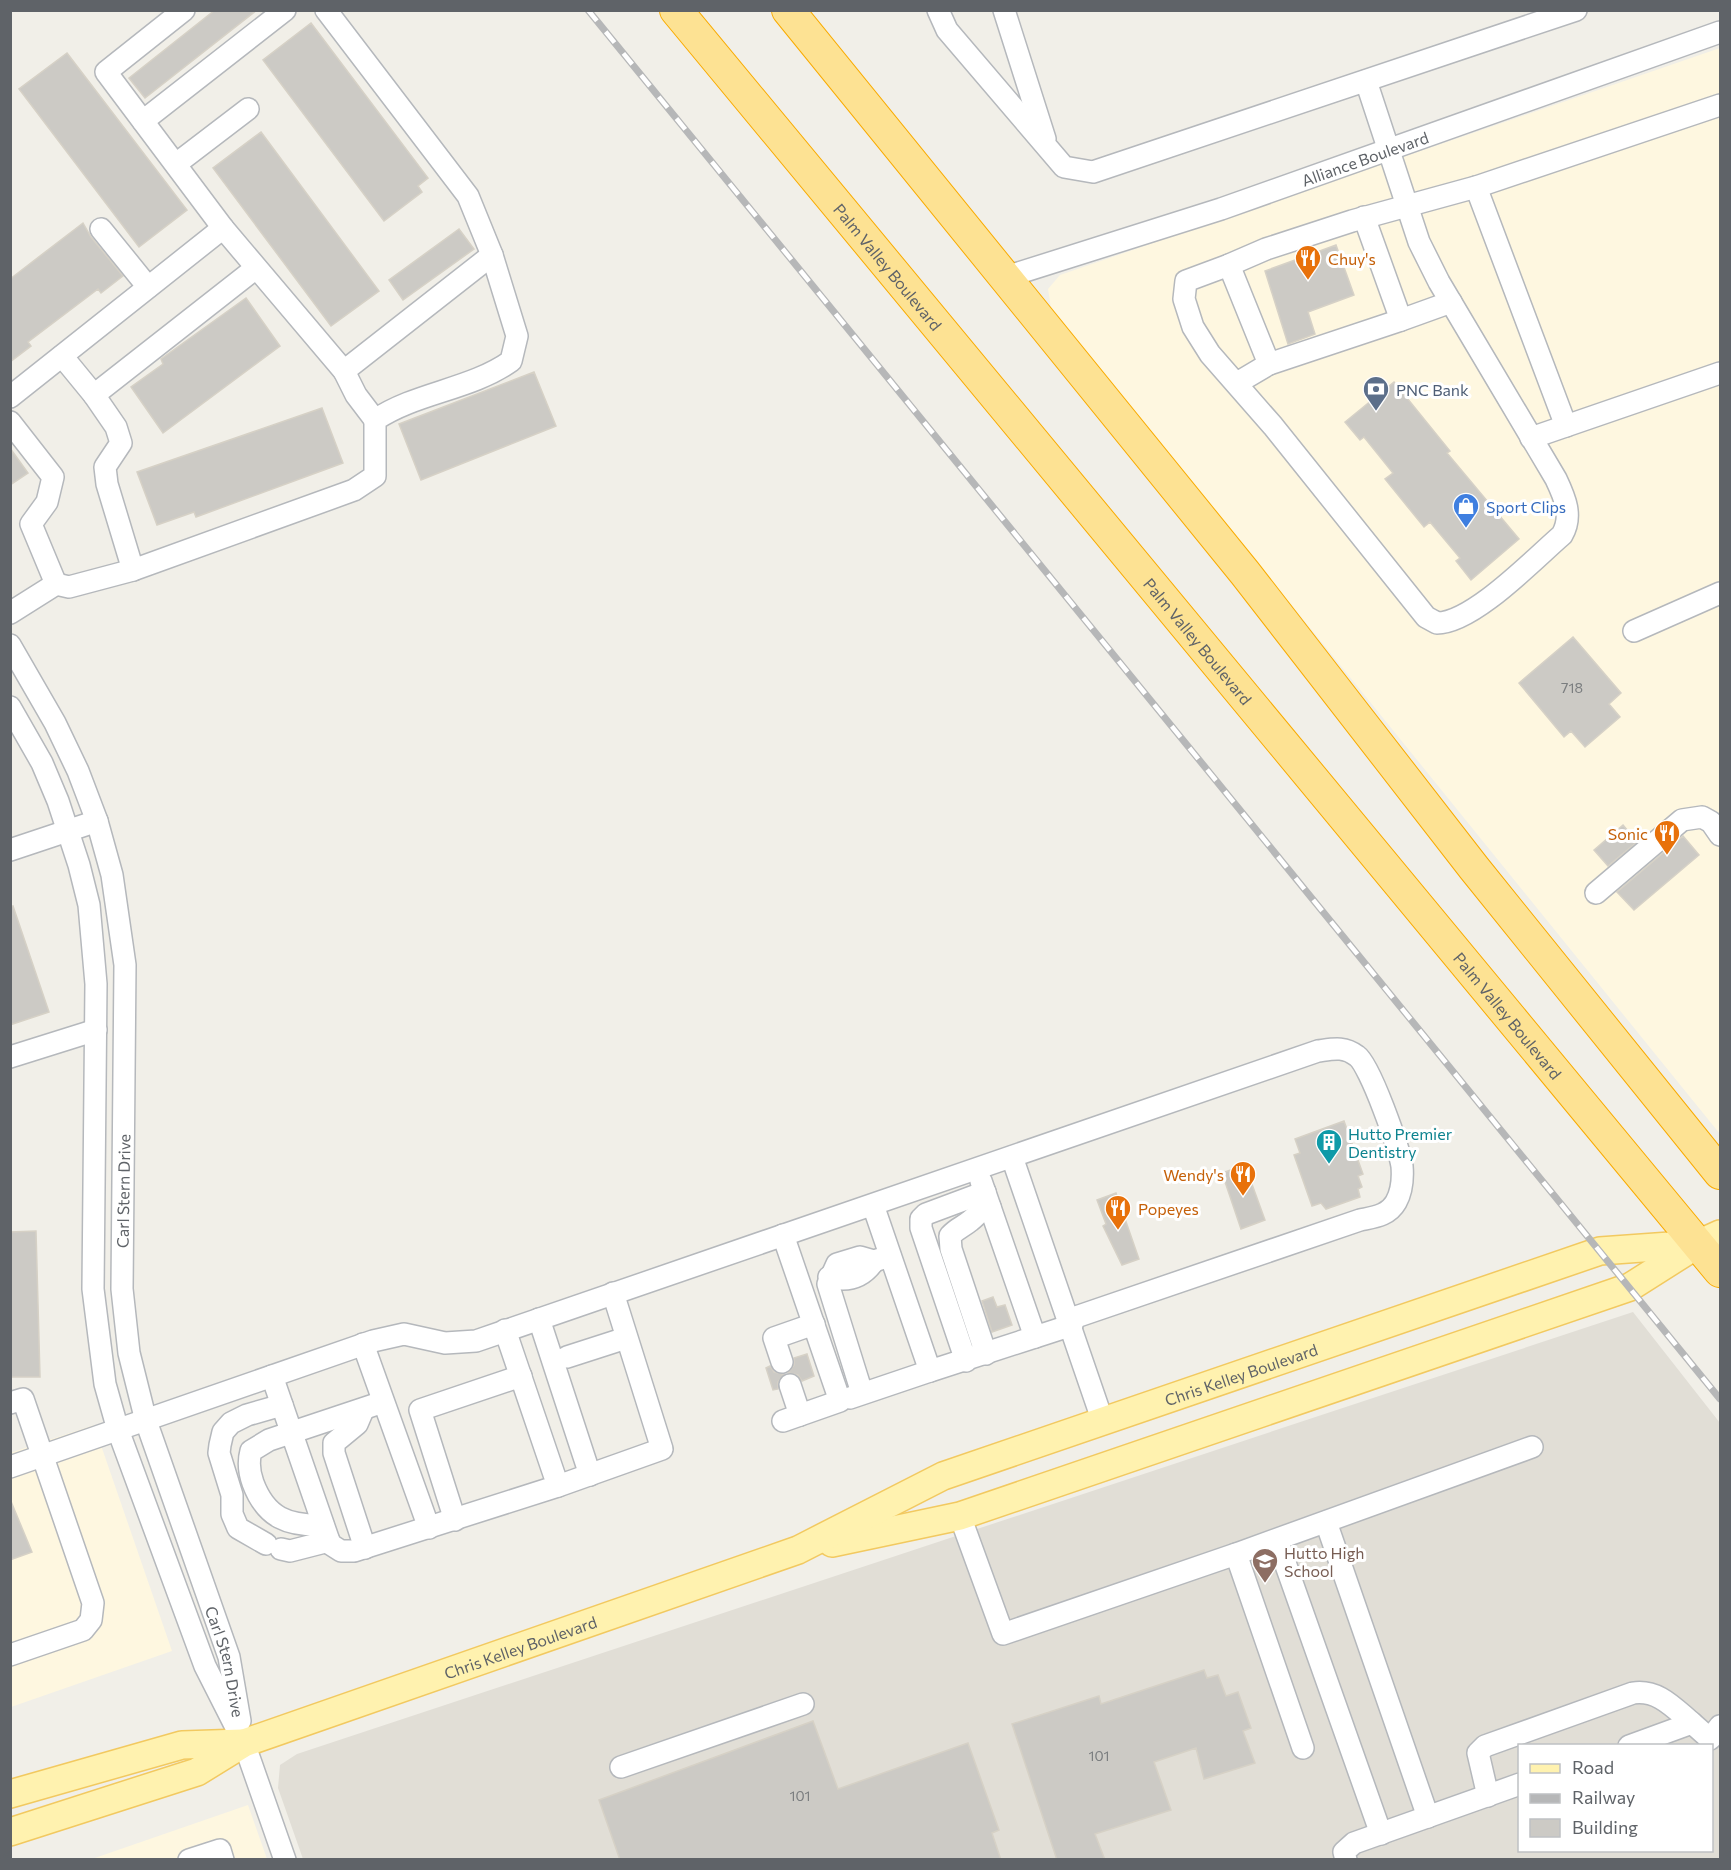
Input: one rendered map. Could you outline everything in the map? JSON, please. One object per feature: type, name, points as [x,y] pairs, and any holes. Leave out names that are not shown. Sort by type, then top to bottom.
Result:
[{"type":"highway","name":"Palm Valley Boulevard","points":[[676,10],[1709,1239],[1720,1271]]},
{"type":"highway","points":[[788,10],[1245,573],[1474,868],[1720,1173]]},
{"type":"main road","name":"Chris Kelley Boulevard","points":[[798,1550],[943,1476],[1600,1251],[1709,1239]]},
{"type":"main road","name":"Chris Kelley Boulevard","points":[[10,1832],[197,1772],[244,1743],[798,1550],[960,1516],[1630,1287],[1709,1239]]},
{"type":"main road","name":"Chris Kelley Boulevard","points":[[10,1794],[182,1745],[244,1743]]},
{"type":"street","points":[[10,613],[56,584],[69,587],[133,570],[354,490],[375,476],[375,420],[356,394],[344,371],[223,228],[106,72],[184,10]]},
{"type":"street","points":[[143,121],[285,10]]},
{"type":"street","points":[[326,10],[468,196],[492,255],[517,336],[511,361],[490,375],[397,405],[375,420]]},
{"type":"street","points":[[938,10],[947,30],[1064,167],[1093,172],[1576,10]]},
{"type":"street","points":[[1004,10],[1048,148]]},
{"type":"street","name":"Alliance Boulevard","points":[[1006,277],[1141,236],[1720,32]]},
{"type":"street","points":[[1366,81],[1391,149],[1408,206],[1419,242],[1450,302],[1532,438],[1564,498],[1568,514],[1567,527],[1562,535],[1484,603],[1458,620],[1437,623],[1426,617],[1237,383],[1210,354],[1199,336],[1184,299],[1186,281],[1266,249],[1364,217],[1408,206],[1476,187],[1720,105]]},
{"type":"street","points":[[176,164],[248,109]]},
{"type":"street","points":[[1476,187],[1566,426]]},
{"type":"street","points":[[1364,217],[1401,320]]},
{"type":"street","points":[[101,228],[148,287]]},
{"type":"street","points":[[10,397],[223,228]]},
{"type":"street","points":[[344,371],[492,255]]},
{"type":"street","points":[[1229,265],[1269,364]]},
{"type":"street","points":[[94,395],[256,268]]},
{"type":"street","points":[[1237,383],[1269,364],[1450,302]]},
{"type":"street","points":[[62,356],[94,395],[116,427],[121,443],[105,467],[106,476],[133,570]]},
{"type":"street","points":[[1532,438],[1720,373]]},
{"type":"street","points":[[10,422],[53,477],[47,502],[31,524],[56,584]]},
{"type":"street","points":[[1634,631],[1720,593]]},
{"type":"street","name":"Carl Stern Drive","points":[[10,645],[67,747],[97,821],[114,886],[125,965],[122,1290],[129,1353],[146,1420],[230,1657],[244,1743]]},
{"type":"street","name":"Carl Stern Drive","points":[[10,707],[42,763],[68,831],[89,905],[96,984],[93,1298],[100,1362],[118,1430],[205,1665],[244,1743],[285,1860]]},
{"type":"street","points":[[1596,893],[1682,820],[1702,817],[1711,822],[1720,835]]},
{"type":"street","points":[[10,850],[97,821]]},
{"type":"street","points":[[10,1057],[96,1029]]},
{"type":"street","points":[[10,1467],[363,1344],[404,1334],[418,1335],[446,1343],[463,1343],[506,1330],[1318,1051],[1345,1048],[1360,1057],[1376,1088],[1401,1165],[1402,1186],[1396,1204],[1383,1215],[1338,1227],[1071,1322],[1035,1337],[791,1418],[790,1385]]},
{"type":"street","points":[[1012,1157],[1071,1322],[1103,1422]]},
{"type":"street","points":[[977,1169],[984,1204],[1035,1337]]},
{"type":"street","points":[[873,1204],[882,1258],[930,1371]]},
{"type":"street","points":[[984,1204],[970,1221],[957,1227],[950,1236],[951,1249],[986,1354]]},
{"type":"street","points":[[966,1361],[921,1228],[921,1219],[926,1214],[984,1204]]},
{"type":"street","points":[[783,1235],[840,1401]]},
{"type":"street","points":[[862,1393],[828,1284],[829,1277],[837,1264],[860,1257],[882,1258]]},
{"type":"street","points":[[272,1376],[326,1533],[341,1551],[365,1548],[429,1528],[452,1513],[558,1486],[662,1449],[613,1293]]},
{"type":"street","points":[[539,1319],[590,1474]]},
{"type":"street","points":[[782,1362],[774,1338],[814,1324]]},
{"type":"street","points":[[506,1330],[515,1378],[558,1486]]},
{"type":"street","points":[[567,1357],[626,1338]]},
{"type":"street","points":[[363,1344],[429,1528]]},
{"type":"street","points":[[452,1513],[420,1410],[515,1378]]},
{"type":"street","points":[[10,1403],[23,1399],[93,1603],[88,1626],[83,1630],[10,1655]]},
{"type":"street","points":[[326,1533],[280,1519],[265,1508],[251,1476],[248,1461],[251,1451],[259,1444],[383,1402]]},
{"type":"street","points":[[282,1405],[247,1415],[231,1423],[223,1432],[219,1453],[231,1495],[232,1514],[238,1528],[273,1547],[290,1551],[326,1533]]},
{"type":"street","points":[[363,1409],[357,1424],[334,1443],[334,1452],[365,1548]]},
{"type":"street","points":[[960,1516],[1003,1634],[1277,1540],[1532,1447]]},
{"type":"street","points":[[1326,1522],[1428,1817]]},
{"type":"street","points":[[1277,1540],[1381,1834]]},
{"type":"street","points":[[1236,1554],[1303,1748]]},
{"type":"street","points":[[1488,1796],[1478,1753],[1485,1746],[1612,1700],[1643,1691],[1659,1695],[1710,1738],[1720,1726]]},
{"type":"street","points":[[621,1767],[802,1704]]},
{"type":"street","points":[[1634,1744],[1692,1723]]},
{"type":"street","points":[[1346,1860],[1344,1852],[1354,1843],[1518,1785]]},
{"type":"street","points":[[189,1860],[220,1850],[223,1860]]},
{"type":"shaded area","points":[[1720,48],[1720,1134],[1051,308],[1048,289],[1060,275]]},
{"type":"shaded area","name":"Hutto High School","points":[[1633,1312],[1720,1423],[1720,1859],[303,1859],[278,1788],[280,1765],[297,1754]]},
{"type":"shaded area","points":[[94,1425],[172,1651],[11,1707],[10,1453]]},
{"type":"shaded area","points":[[248,1805],[267,1859],[89,1860]]},
{"type":"building","points":[[215,10],[257,10],[145,98],[129,78]]},
{"type":"building","points":[[311,23],[428,178],[418,186],[422,192],[384,221],[263,60]]},
{"type":"building","points":[[67,53],[187,210],[139,247],[19,89]]},
{"type":"building","points":[[261,132],[379,291],[331,326],[213,168]]},
{"type":"building","points":[[83,223],[91,237],[123,276],[101,293],[98,289],[28,342],[31,346],[10,362],[10,279]]},
{"type":"building","points":[[459,229],[474,249],[403,300],[389,280]]},
{"type":"building","points":[[1336,245],[1354,295],[1308,312],[1315,334],[1288,344],[1265,271]]},
{"type":"building","points":[[246,298],[280,346],[163,433],[131,387],[163,364],[161,359]]},
{"type":"building","points":[[534,372],[556,426],[421,480],[399,424]]},
{"type":"building","points":[[1394,382],[1450,451],[1447,453],[1519,539],[1471,580],[1456,561],[1460,558],[1430,522],[1424,527],[1385,479],[1393,473],[1364,437],[1360,440],[1345,422]]},
{"type":"building","points":[[322,408],[343,463],[196,517],[194,512],[157,525],[137,472]]},
{"type":"building","points":[[10,448],[28,473],[10,485]]},
{"type":"building","points":[[1573,637],[1621,693],[1609,704],[1620,717],[1585,747],[1571,731],[1564,737],[1519,683]]},
{"type":"building","points":[[1623,825],[1637,842],[1608,866],[1594,850]]},
{"type":"building","points":[[1683,836],[1699,855],[1634,910],[1617,892]]},
{"type":"building","points":[[13,906],[49,1012],[10,1025],[10,907]]},
{"type":"building","name":"Hutto Premier Dentistry","points":[[1344,1121],[1363,1174],[1358,1176],[1362,1187],[1358,1189],[1360,1197],[1326,1209],[1321,1203],[1312,1206],[1294,1155],[1300,1153],[1295,1139]]},
{"type":"building","name":"Wendy's","points":[[1245,1165],[1265,1220],[1241,1229],[1222,1173]]},
{"type":"building","name":"Popeyes","points":[[1116,1193],[1139,1259],[1122,1265],[1103,1226],[1106,1224],[1097,1200]]},
{"type":"building","points":[[36,1231],[40,1377],[10,1377],[10,1232]]},
{"type":"building","points":[[993,1297],[997,1307],[1005,1305],[1012,1325],[992,1332],[982,1301]]},
{"type":"building","points":[[807,1354],[814,1376],[802,1381],[798,1375],[788,1373],[794,1365],[794,1358]]},
{"type":"building","points":[[770,1366],[774,1372],[784,1374],[778,1382],[778,1389],[773,1390],[766,1368]]},
{"type":"building","points":[[10,1499],[32,1552],[10,1560]]},
{"type":"building","points":[[1204,1670],[1207,1678],[1218,1675],[1226,1696],[1238,1692],[1251,1728],[1243,1731],[1255,1763],[1204,1779],[1196,1748],[1154,1762],[1171,1810],[1095,1834],[1105,1860],[1057,1860],[1012,1724],[1099,1696],[1101,1704]]},
{"type":"building","points":[[813,1721],[838,1789],[968,1743],[999,1830],[992,1833],[1001,1860],[620,1860],[599,1800]]},
{"type":"railway","points":[[588,10],[1720,1399]]},
{"type":"place","name":"Chuy's","points":[[1308,281]]},
{"type":"place","name":"PNC Bank","points":[[1376,412]]},
{"type":"place","name":"Sport Clips","points":[[1466,529]]},
{"type":"place","name":"Sonic","points":[[1667,856]]},
{"type":"place","name":"Hutto Premier Dentistry","points":[[1329,1165]]},
{"type":"place","name":"Wendy's","points":[[1243,1197]]},
{"type":"place","name":"Popeyes","points":[[1118,1231]]},
{"type":"place","name":"Hutto High School","points":[[1265,1584]]}]
